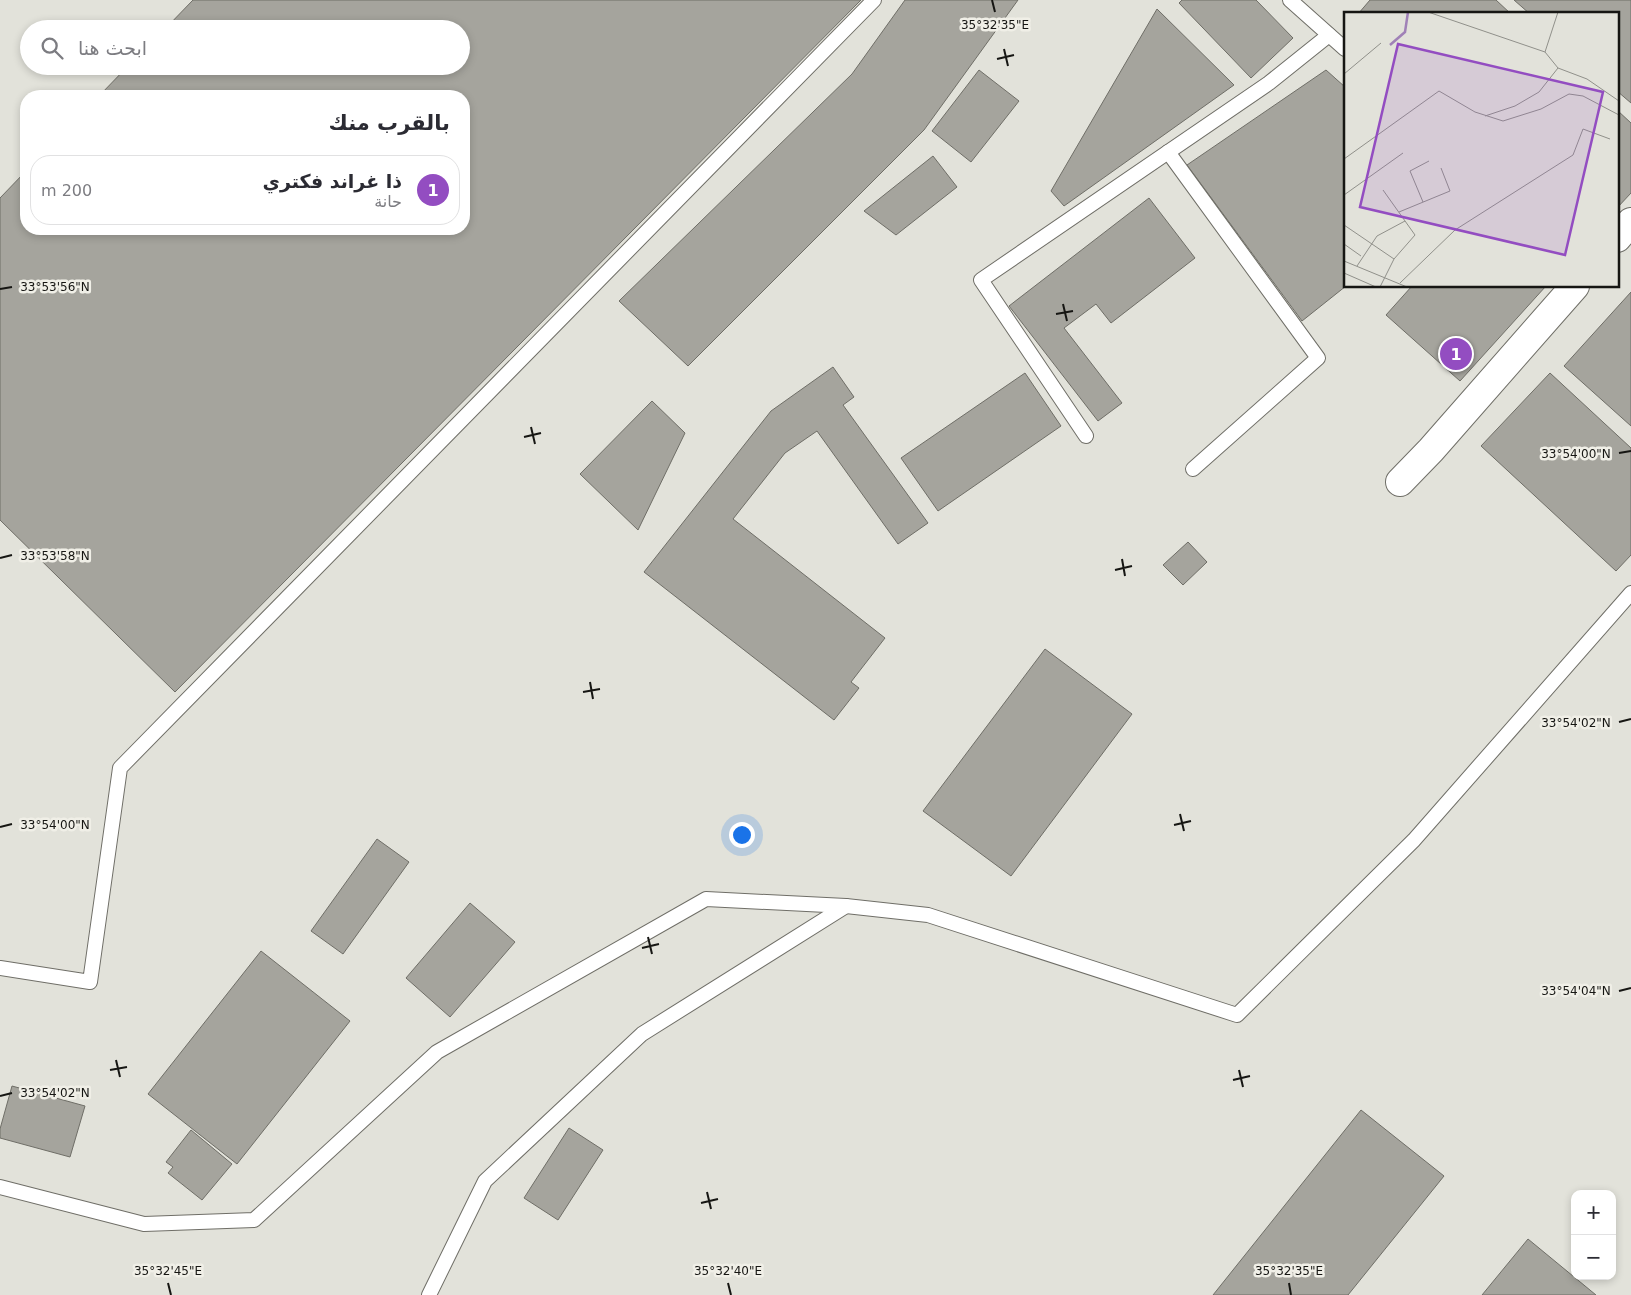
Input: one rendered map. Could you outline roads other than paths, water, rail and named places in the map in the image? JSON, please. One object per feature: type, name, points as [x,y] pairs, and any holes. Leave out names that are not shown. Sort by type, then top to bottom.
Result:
[{"type":"street","points":[[1618,237],[1631,222]]},
{"type":"street","points":[[1400,482],[1431,450],[1573,288]]},
{"type":"lane","points":[[0,968],[90,982],[120,768],[874,0]]},
{"type":"lane","points":[[1290,0],[1344,48]]},
{"type":"lane","points":[[1086,436],[981,280],[1269,83],[1329,35]]},
{"type":"lane","points":[[1168,152],[1318,358],[1193,469]]},
{"type":"lane","points":[[0,1187],[144,1224],[254,1220],[437,1052],[706,899],[846,906],[928,915],[1237,1015],[1414,840],[1631,593]]},
{"type":"lane","points":[[429,1295],[485,1181],[642,1034],[846,906]]},
{"type":"place","name":"ذا غراند فكتري","points":[[1456,354]]}]
